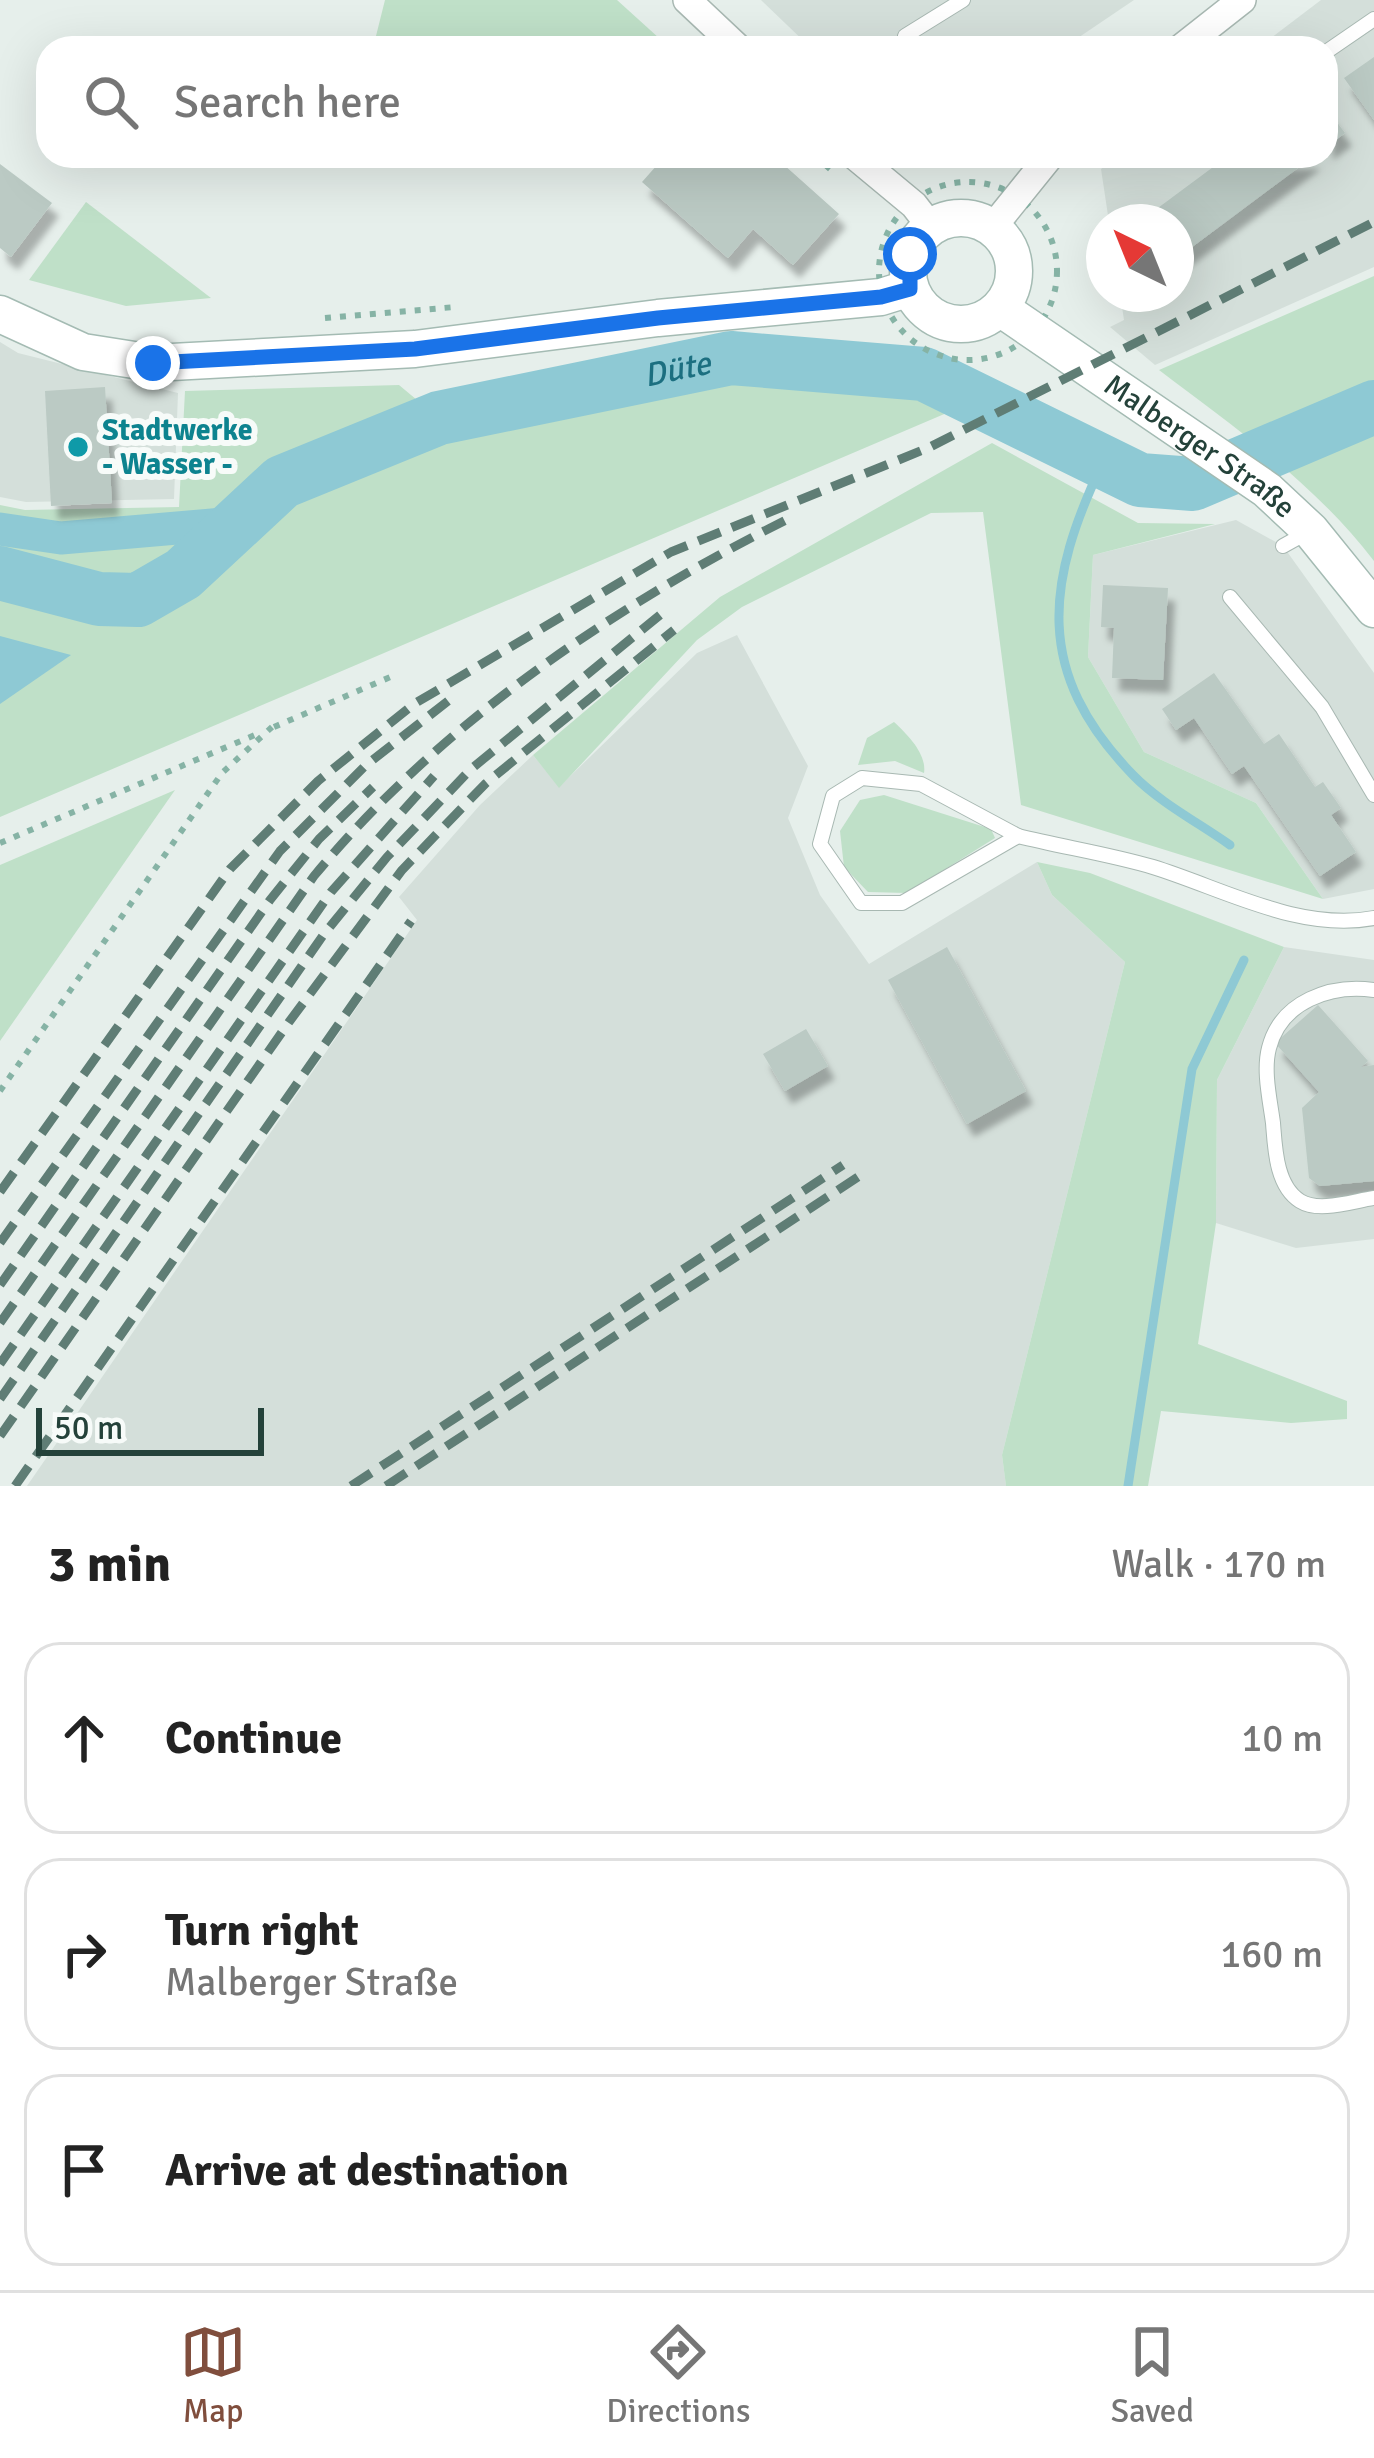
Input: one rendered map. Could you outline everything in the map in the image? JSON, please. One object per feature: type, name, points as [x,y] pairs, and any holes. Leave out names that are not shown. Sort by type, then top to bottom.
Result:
[{"type":"street","points":[[687,0],[725,36]]},
{"type":"street","points":[[1196,36],[1242,0]]},
{"type":"street","points":[[0,314],[83,352],[153,363],[415,349],[896,293],[950,323],[967,324],[1000,308],[1015,277],[1014,260],[992,228],[964,218],[922,216],[868,168]]},
{"type":"street","points":[[992,228],[1040,168]]},
{"type":"street","points":[[896,293],[922,216]]},
{"type":"street","name":"Malberger Straße","points":[[1000,308],[1031,334],[1198,440],[1267,490],[1297,538],[1374,609]]},
{"type":"lane","points":[[904,36],[963,0]]},
{"type":"lane","points":[[1338,44],[1374,19]]},
{"type":"lane","points":[[1230,597],[1322,707],[1374,795]]},
{"type":"lane","points":[[1018,836],[902,903],[861,903],[820,844],[832,796],[862,778],[921,784],[1018,836],[1150,866],[1302,917],[1341,925],[1374,918]]},
{"type":"lane","points":[[1374,990],[1351,987],[1321,993],[1292,1011],[1270,1044],[1267,1064],[1276,1158],[1287,1187],[1300,1202],[1319,1206],[1374,1198]]},
{"type":"path","points":[[979,181],[1018,196],[1048,229],[1058,272],[1046,315],[1031,334],[983,359],[952,359],[923,349],[899,330],[896,293],[877,274],[889,226],[922,216],[937,185],[979,181]]},
{"type":"path","points":[[313,319],[478,306]]},
{"type":"path","points":[[0,843],[395,675]]},
{"type":"path","points":[[0,1091],[222,773],[272,728]]},
{"type":"shaded area","points":[[761,0],[1134,0],[1081,36],[798,36]]},
{"type":"shaded area","points":[[1321,0],[1374,0],[1374,267],[1155,365],[1110,327],[1124,320],[1123,312],[1194,312],[1194,204],[1106,204],[1101,169],[1338,168],[1338,36],[1274,36]]},
{"type":"shaded area","points":[[0,342],[18,353],[178,393],[174,499],[26,502],[0,497]]},
{"type":"shaded area","points":[[1236,520],[1283,546],[1374,673],[1374,889],[1323,899],[1256,803],[1144,752],[1088,657],[1093,555]]},
{"type":"shaded area","points":[[737,635],[808,766],[788,818],[820,895],[869,964],[1037,862],[1052,895],[1125,962],[1002,1455],[1006,1486],[27,1486],[417,920],[399,897],[480,805],[533,755],[559,787],[697,653]]},
{"type":"shaded area","points":[[1284,947],[1374,960],[1374,1239],[1296,1248],[1216,1223],[1217,1080]]},
{"type":"green space","points":[[385,0],[617,0],[657,36],[376,36]]},
{"type":"green space","points":[[86,202],[211,298],[126,306],[29,280]]},
{"type":"green space","points":[[1374,276],[1374,561],[1300,482],[1159,370]]},
{"type":"green space","points":[[733,376],[891,386],[949,412],[0,817],[0,505],[25,510],[179,507],[185,391],[399,385],[459,435]]},
{"type":"green space","points":[[992,443],[1138,523],[1215,524],[1093,555],[1088,657],[1144,752],[1256,803],[1323,899],[1021,805],[983,512],[931,513],[742,607],[697,640],[559,788],[533,755],[720,597]]},
{"type":"green space","points":[[894,722],[920,752],[924,773],[895,761],[858,765],[867,738]]},
{"type":"green space","points":[[175,790],[0,1041],[0,865]]},
{"type":"green space","points":[[884,795],[991,829],[995,838],[907,893],[868,892],[844,867],[840,831],[860,800]]},
{"type":"green space","points":[[1037,862],[1090,873],[1284,947],[1217,1080],[1216,1223],[1198,1344],[1347,1401],[1347,1419],[1291,1423],[1161,1411],[1148,1486],[1006,1486],[1002,1455],[1125,962],[1052,895]]},
{"type":"water","points":[[0,636],[71,655],[0,704]]},
{"type":"building","points":[[1374,57],[1374,120],[1344,78]]},
{"type":"building","points":[[0,164],[52,203],[11,257],[0,248]]},
{"type":"building","points":[[654,168],[787,168],[839,214],[793,265],[753,229],[728,258],[642,182]]},
{"type":"building","points":[[1212,168],[1298,168],[1194,246],[1194,204],[1163,204]]},
{"type":"building","name":"Stadtwerke - Wasser -","points":[[105,387],[112,503],[51,506],[45,391]]},
{"type":"building","points":[[1103,585],[1168,588],[1163,680],[1112,678],[1114,628],[1101,627]]},
{"type":"building","points":[[1214,673],[1264,744],[1279,734],[1315,787],[1323,782],[1341,808],[1331,815],[1356,852],[1320,876],[1244,766],[1232,774],[1194,718],[1176,730],[1162,709]]},
{"type":"building","points":[[947,947],[1026,1091],[967,1124],[888,980]]},
{"type":"building","points":[[1318,1005],[1368,1061],[1361,1067],[1374,1065],[1374,1181],[1320,1186],[1309,1178],[1302,1108],[1319,1092],[1275,1043]]},
{"type":"building","points":[[806,1029],[828,1066],[785,1091],[763,1054]]},
{"type":"waterway","name":"Düte","points":[[0,573],[99,599],[138,600],[183,574],[282,482],[439,418],[731,358],[924,374],[1140,480],[1193,484],[1374,407]]},
{"type":"waterway","points":[[1103,462],[1070,547],[1061,587],[1059,625],[1065,662],[1078,700],[1133,775],[1230,845]]},
{"type":"waterway","points":[[0,529],[61,538],[235,523]]},
{"type":"waterway","points":[[1128,1486],[1192,1069],[1244,960]]},
{"type":"railway","points":[[0,1192],[230,869],[318,781],[414,704],[671,552],[928,448],[1374,222]]},
{"type":"railway","points":[[0,1323],[314,876],[364,820],[417,768],[533,673],[659,590],[790,518]]},
{"type":"railway","points":[[0,1399],[324,934],[387,857],[471,769],[660,615]]},
{"type":"railway","points":[[0,1436],[289,1022],[402,870],[485,784],[674,630]]},
{"type":"railway","points":[[0,1243],[280,851],[365,766],[448,701]]},
{"type":"railway","points":[[0,1364],[331,892],[434,776]]},
{"type":"railway","points":[[0,1285],[270,900],[319,839],[373,787]]},
{"type":"railway","points":[[15,1486],[411,921]]},
{"type":"railway","points":[[351,1486],[843,1165]]},
{"type":"railway","points":[[386,1486],[861,1175]]},
{"type":"place","name":"Stadtwerke - Wasser -","points":[[78,447]]},
{"type":"route","points":[[153,363],[415,349],[658,318],[881,297],[910,289],[910,254]]}]
